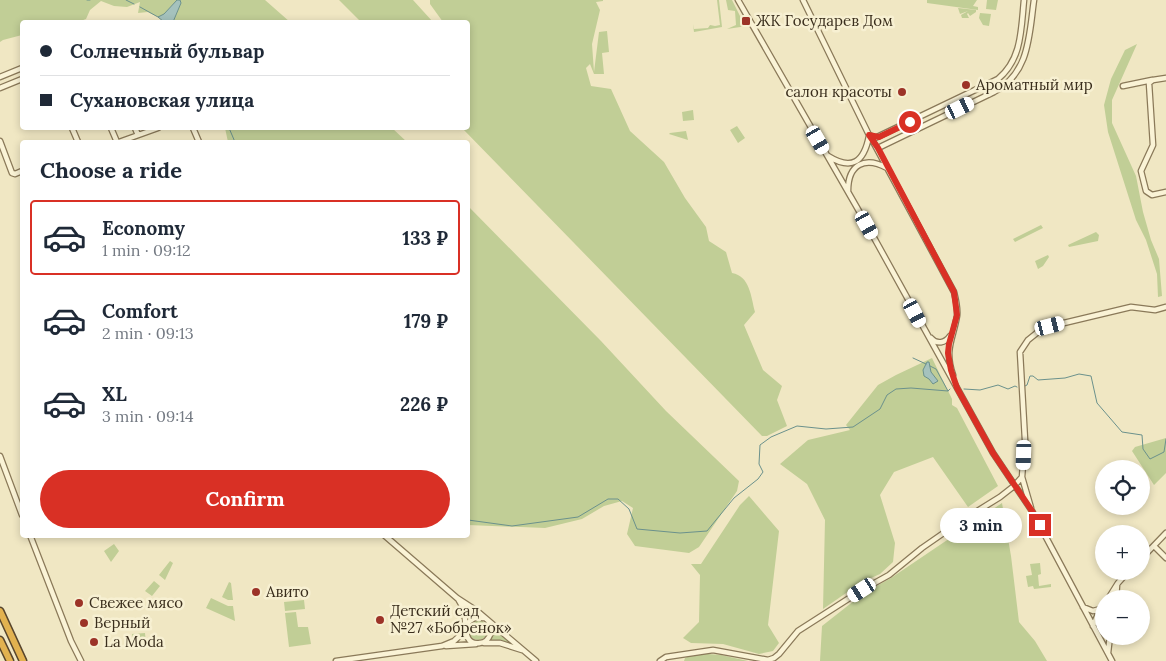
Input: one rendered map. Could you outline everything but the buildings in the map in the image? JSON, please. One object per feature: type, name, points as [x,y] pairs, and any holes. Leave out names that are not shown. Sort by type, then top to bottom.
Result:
[{"type":"highway","points":[[0,611],[23,661]]},
{"type":"highway","points":[[0,640],[10,661]]},
{"type":"street","points":[[738,0],[827,155],[993,453],[1032,511],[1095,630]]},
{"type":"street","points":[[802,0],[869,135],[878,148],[954,292],[957,315],[948,353],[957,388]]},
{"type":"street","points":[[869,135],[879,137],[998,79],[1009,69],[1018,47],[1024,0]]},
{"type":"street","points":[[878,148],[1001,88],[1015,76],[1026,55],[1034,0]]},
{"type":"street","points":[[1022,23],[1030,24]]},
{"type":"street","points":[[0,77],[20,69]]},
{"type":"street","points":[[1122,86],[1166,78]]},
{"type":"street","points":[[0,88],[20,80]]},
{"type":"street","points":[[1153,80],[1149,83],[1148,88],[1153,145],[1141,171],[1146,191],[1152,195],[1166,192]]},
{"type":"street","points":[[956,100],[960,108]]},
{"type":"street","points":[[136,130],[138,135]]},
{"type":"street","points":[[124,140],[152,130]]},
{"type":"street","points":[[827,155],[842,164],[856,160],[863,155],[869,135]]},
{"type":"street","points":[[879,137],[883,146]]},
{"type":"street","points":[[0,141],[12,173],[20,173]]},
{"type":"street","points":[[848,193],[850,176],[858,166],[875,162],[888,169]]},
{"type":"street","points":[[1032,511],[1022,477],[1024,440],[1019,364],[1020,352],[1024,344],[1043,328],[1131,307],[1155,310],[1166,307]]},
{"type":"street","points":[[927,334],[934,341],[940,343],[945,341],[952,332]]},
{"type":"street","points":[[0,456],[20,511]]},
{"type":"street","points":[[660,661],[666,657],[690,652],[713,650],[768,660],[774,658],[798,631],[889,575],[922,548],[1014,486],[1022,477]]},
{"type":"street","points":[[1150,550],[1166,534]]},
{"type":"street","points":[[31,538],[71,641],[81,661]]},
{"type":"street","points":[[387,538],[457,598],[477,611],[486,620],[491,626],[488,640],[480,644],[468,639],[465,631],[464,610],[457,598]]},
{"type":"street","points":[[1154,546],[1166,558]]},
{"type":"street","points":[[1114,590],[1121,580]]},
{"type":"street","points":[[1117,590],[1118,583]]},
{"type":"street","points":[[1083,606],[1095,610]]},
{"type":"street","points":[[442,646],[454,641],[465,631],[466,626],[472,619],[481,618],[486,620],[536,661]]},
{"type":"street","points":[[1093,626],[1095,622]]},
{"type":"street","points":[[336,661],[442,646],[500,643],[526,652]]},
{"type":"street","points":[[1103,645],[1112,661]]},
{"type":"street","points":[[1108,645],[1108,654]]},
{"type":"green space","points":[[0,0],[177,0],[164,14],[158,17],[148,12],[138,13],[140,2],[127,7],[114,6],[101,1],[90,10],[86,19],[83,20],[20,20],[20,36],[0,42]]},
{"type":"green space","points":[[180,0],[265,0],[288,20],[174,20],[181,3]]},
{"type":"green space","points":[[339,0],[413,0],[431,20],[359,20]]},
{"type":"green space","points":[[430,0],[603,0],[596,2],[600,10],[592,44],[594,72],[599,32],[607,31],[609,52],[602,53],[604,74],[594,74],[590,64],[586,68],[591,86],[611,89],[630,131],[664,162],[685,198],[706,227],[709,241],[726,252],[732,273],[743,278],[749,288],[755,312],[744,325],[763,370],[782,386],[777,400],[787,426],[767,436],[762,436],[464,130],[470,130],[470,20],[442,20],[430,4]]},
{"type":"green space","points":[[717,0],[719,0],[722,27],[694,32],[693,24],[694,29],[708,28],[710,25],[720,25]]},
{"type":"green space","points":[[726,0],[732,0],[747,26],[727,29],[736,25],[735,11],[728,10]]},
{"type":"green space","points":[[927,0],[977,0],[973,6],[978,7],[978,10],[927,3]]},
{"type":"green space","points":[[987,0],[998,0],[996,10],[986,9]]},
{"type":"green space","points":[[958,8],[976,10],[976,12],[970,16],[968,13],[969,18],[962,18],[961,15],[968,11],[960,14]]},
{"type":"green space","points":[[980,13],[991,14],[989,26],[983,25],[979,18]]},
{"type":"green space","points":[[1137,44],[1112,100],[1112,123],[1136,176],[1143,212],[1159,259],[1162,296],[1158,297],[1157,274],[1146,240],[1136,220],[1108,132],[1104,105],[1111,79],[1125,50]]},
{"type":"green space","points":[[693,110],[694,120],[683,121],[682,112]]},
{"type":"green space","points":[[737,126],[745,138],[738,143],[730,130]]},
{"type":"green space","points":[[225,130],[394,130],[405,140],[228,140]]},
{"type":"green space","points":[[686,131],[688,140],[669,134],[670,133]]},
{"type":"green space","points":[[470,208],[601,341],[666,411],[739,481],[737,491],[699,547],[689,553],[635,546],[627,534],[633,508],[622,501],[604,506],[582,519],[545,528],[470,525]]},
{"type":"green space","points":[[1041,225],[1043,228],[1015,242],[1013,239]]},
{"type":"green space","points":[[1096,232],[1099,235],[1098,241],[1069,247],[1068,245]]},
{"type":"green space","points":[[1048,255],[1049,257],[1043,266],[1038,269],[1035,261]]},
{"type":"green space","points":[[932,358],[952,399],[952,405],[957,408],[998,486],[968,507],[933,457],[894,472],[880,495],[895,543],[893,562],[880,574],[862,582],[823,609],[825,520],[807,484],[780,464],[808,440],[850,430],[846,425],[878,385]]},
{"type":"green space","points":[[1166,438],[1166,473],[1154,485],[1150,479],[1150,460],[1138,460],[1132,451],[1135,447]]},
{"type":"green space","points":[[749,496],[779,531],[768,625],[779,643],[773,651],[759,654],[723,644],[691,643],[683,638],[699,622],[700,575],[691,564],[701,564],[740,505]]},
{"type":"green space","points":[[1002,503],[1019,622],[1035,641],[1047,661],[820,661],[822,626],[864,593],[891,578]]},
{"type":"green space","points":[[114,544],[119,551],[111,562],[104,551]]},
{"type":"green space","points":[[170,561],[173,563],[165,580],[159,575]]},
{"type":"green space","points":[[1040,563],[1039,586],[1051,584],[1051,587],[1034,589],[1033,586],[1028,587],[1026,576],[1032,575],[1030,564]]},
{"type":"green space","points":[[154,581],[160,586],[152,596],[145,591]]},
{"type":"green space","points":[[229,582],[231,583],[233,600],[222,597]]},
{"type":"green space","points":[[211,598],[228,606],[233,606],[235,621],[206,608]]},
{"type":"green space","points":[[304,600],[305,609],[285,611],[284,602]]},
{"type":"green space","points":[[296,612],[298,627],[308,627],[311,644],[289,647],[285,613]]},
{"type":"green space","points":[[478,620],[485,623],[488,630],[485,637],[478,640],[471,637],[468,630],[471,623]]},
{"type":"green space","points":[[493,627],[518,646],[503,641],[489,641],[492,636]]},
{"type":"green space","points":[[145,633],[146,644],[134,646],[132,634]]},
{"type":"green space","points":[[696,653],[721,655],[748,661],[684,661],[685,658]]},
{"type":"water","points":[[177,0],[180,0],[181,3],[174,20],[162,20],[158,17],[164,14]]},
{"type":"water","points":[[927,362],[929,362],[931,372],[938,381],[933,384],[924,376],[923,370]]},
{"type":"waterway","points":[[126,0],[134,4]]},
{"type":"waterway","points":[[140,7],[158,17]]},
{"type":"waterway","points":[[230,130],[234,140]]},
{"type":"waterway","points":[[913,358],[926,364]]},
{"type":"waterway","points":[[930,366],[936,369],[948,391],[950,389]]},
{"type":"waterway","points":[[1025,386],[1030,376],[1038,380],[1065,378],[1079,374],[1091,376],[1097,403],[1122,432],[1142,435],[1143,449],[1150,459],[1164,452],[1166,439]]},
{"type":"waterway","points":[[964,389],[980,390],[998,385],[1008,389],[1017,387]]},
{"type":"waterway","points":[[470,520],[512,526],[578,517],[608,499],[618,499],[629,509],[637,529],[680,533],[707,531],[734,498],[758,479],[763,472],[759,464],[760,445],[771,437],[797,426],[826,429],[853,427],[880,409],[887,395],[896,389],[911,388],[948,391]]},
{"type":"place","name":"ЖК Государев Дом","points":[[746,21]]},
{"type":"place","name":"Ароматный мир","points":[[966,85]]},
{"type":"place","name":"салон красоты","points":[[902,92]]},
{"type":"place","name":"Авито","points":[[256,592]]},
{"type":"place","name":"Свежее мясо","points":[[79,603]]},
{"type":"place","name":"Детский сад №27 «Бобренок»","points":[[380,620]]},
{"type":"place","name":"Верный","points":[[84,623]]},
{"type":"place","name":"La Moda","points":[[94,642]]},
{"type":"route","points":[[910,122],[879,137],[875,138],[869,135],[878,148],[954,292],[957,315],[948,353],[957,388],[993,453],[1040,525]]}]
